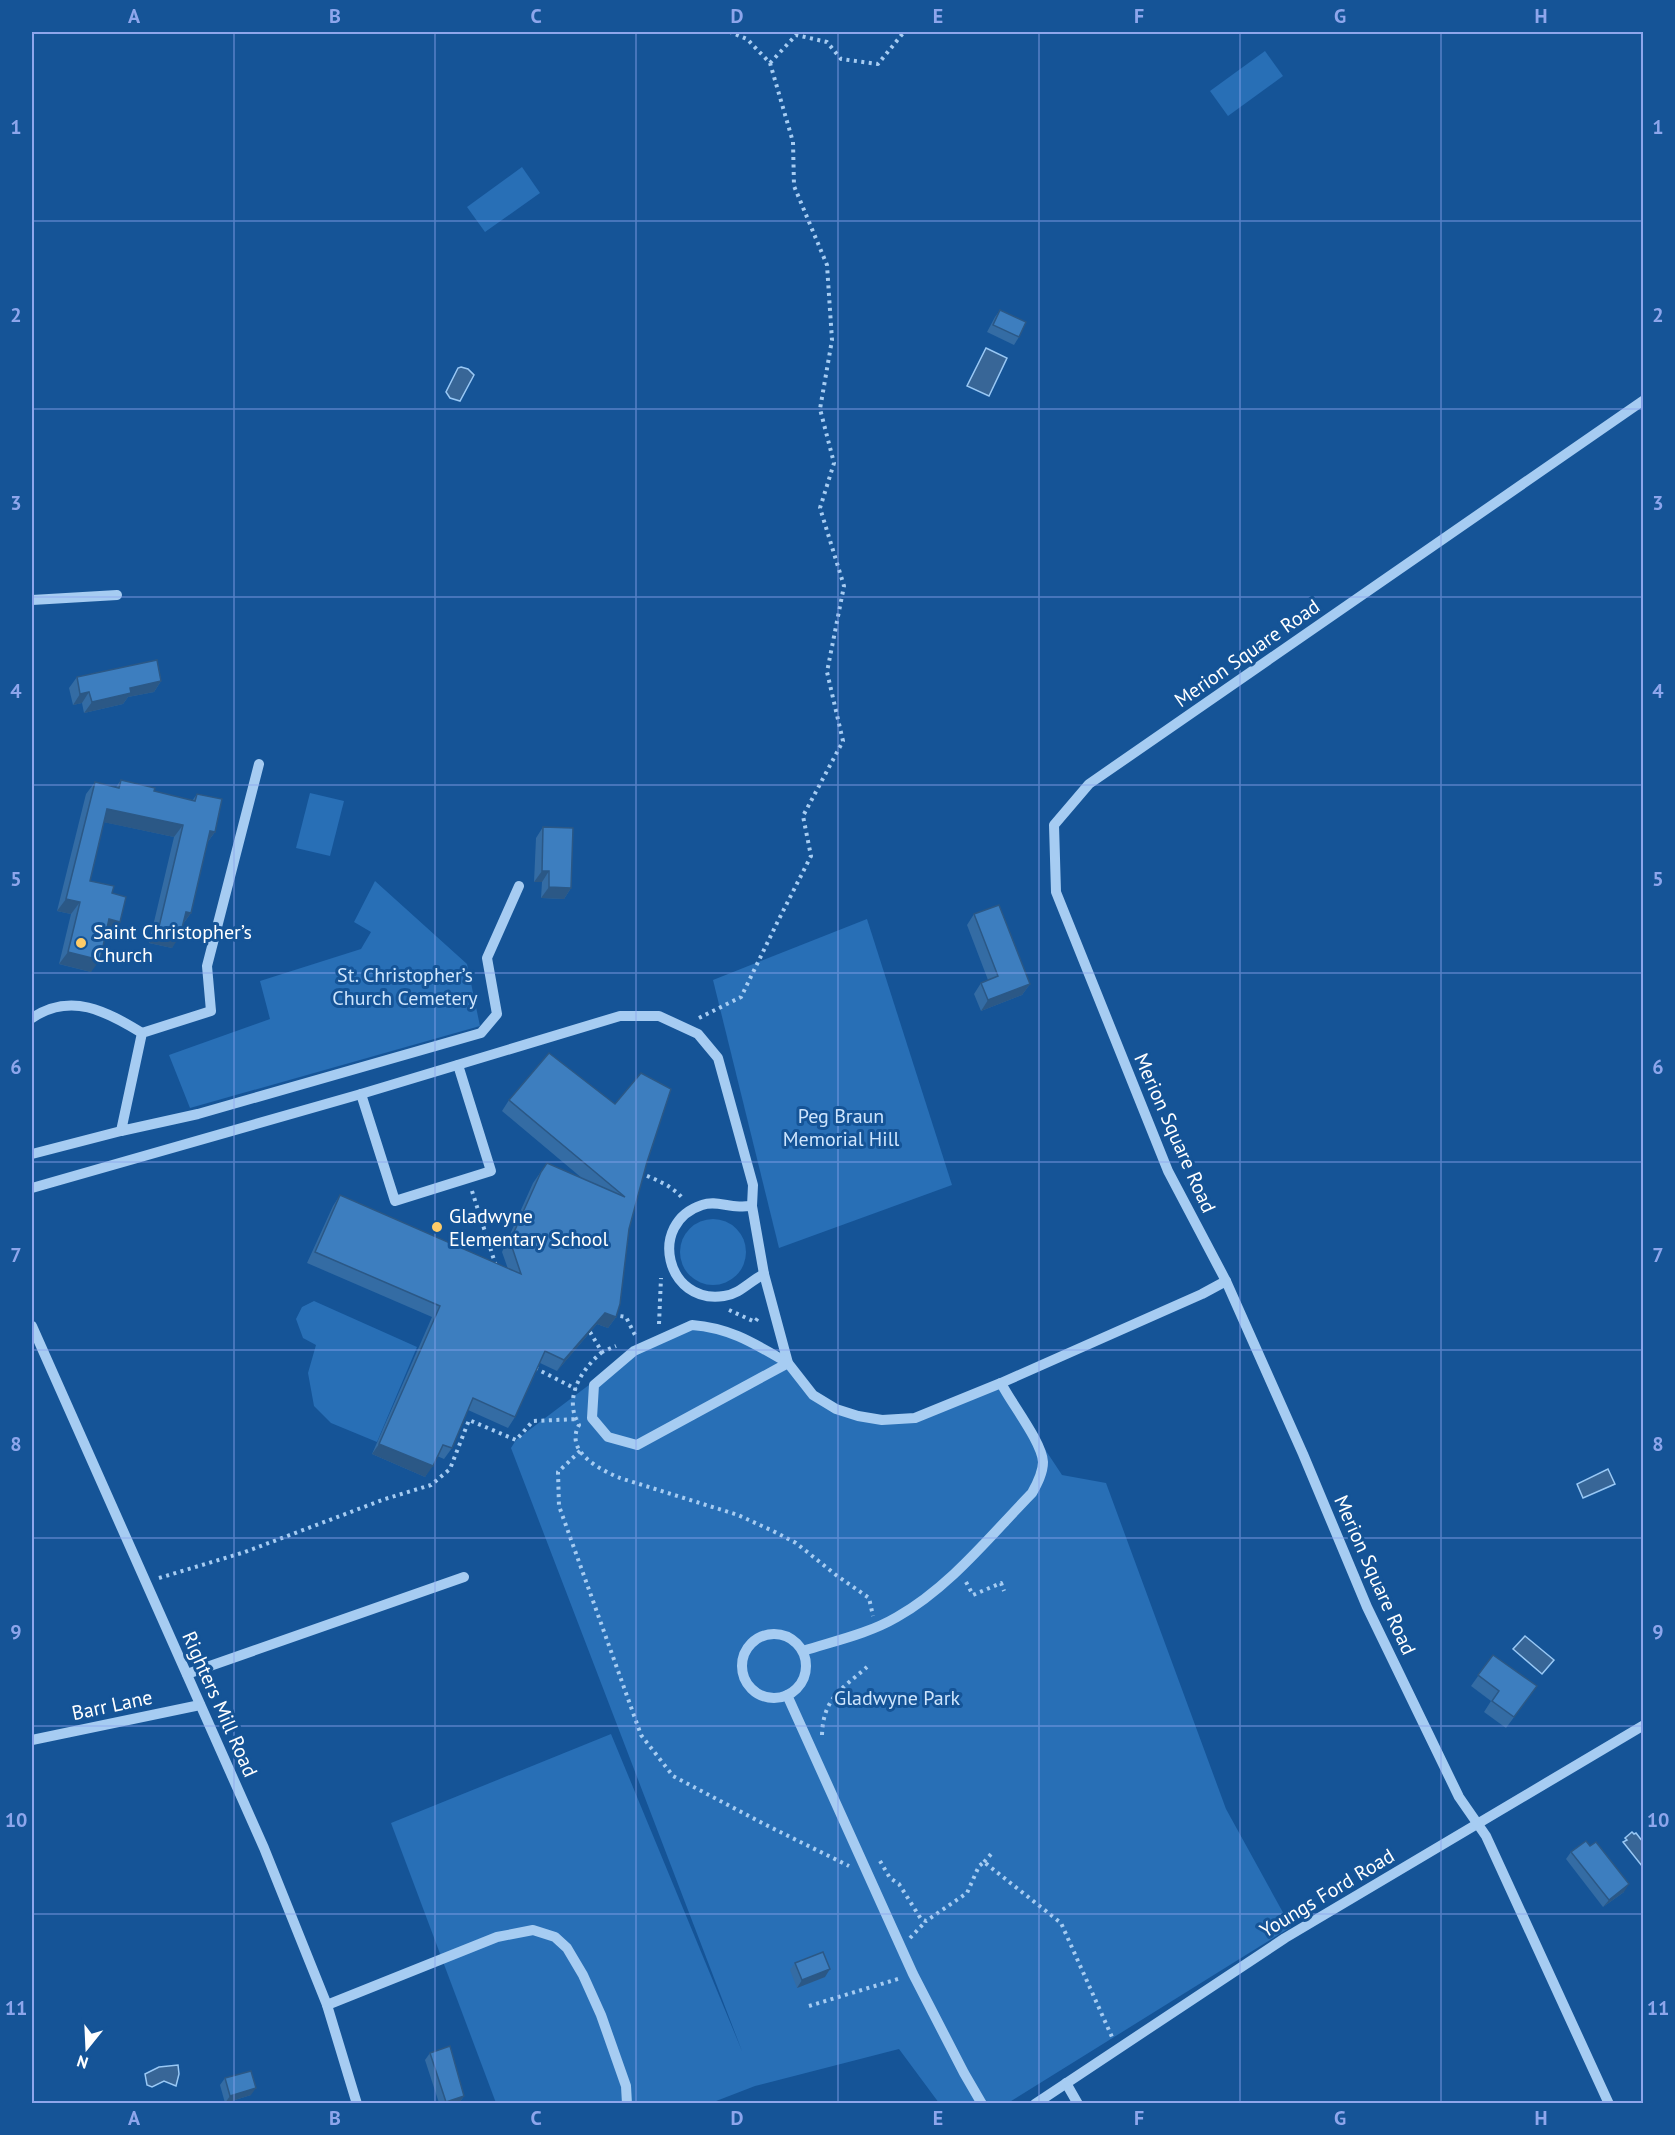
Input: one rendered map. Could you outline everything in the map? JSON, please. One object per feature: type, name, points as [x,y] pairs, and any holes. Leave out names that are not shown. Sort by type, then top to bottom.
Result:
[{"type":"street","name":"Merion Square Road","points":[[1608,2103],[1486,1836],[1459,1797],[1367,1607],[1303,1454],[1226,1281],[1168,1171],[1056,892],[1054,825],[1089,784],[1644,400]]},
{"type":"street","points":[[32,600],[117,595]]},
{"type":"street","points":[[32,1018],[54,1008],[85,1006],[107,1013],[142,1033],[211,1011],[207,966],[259,764]]},
{"type":"street","points":[[32,1154],[198,1114],[481,1033],[497,1014],[487,958],[519,886]]},
{"type":"street","points":[[32,1188],[361,1094],[620,1016],[659,1016],[698,1034],[718,1059],[753,1185],[752,1206],[764,1274],[788,1363]]},
{"type":"street","points":[[121,1131],[142,1033]]},
{"type":"street","points":[[361,1094],[394,1202],[491,1171],[458,1065]]},
{"type":"street","points":[[752,1206],[703,1204],[688,1212],[677,1223],[670,1238],[669,1254],[673,1269],[682,1283],[695,1292],[710,1297],[726,1296],[741,1290],[753,1279],[764,1274]]},
{"type":"street","points":[[788,1363],[637,1445],[608,1437],[592,1418],[594,1385],[634,1351],[692,1325],[714,1326],[742,1337],[788,1363],[813,1395],[836,1409],[882,1420],[915,1418],[1000,1383],[1202,1294],[1226,1281]]},
{"type":"street","name":"Righters Mill Road","points":[[32,1326],[264,1848],[327,2005],[357,2103]]},
{"type":"street","points":[[803,1651],[876,1628],[920,1603],[938,1588],[1032,1493],[1043,1464],[1041,1449],[1000,1383]]},
{"type":"street","points":[[188,1674],[464,1577]]},
{"type":"street","points":[[774,1634],[791,1639],[803,1651],[805,1671],[802,1681],[787,1695],[779,1697],[762,1695],[748,1684],[742,1668],[746,1651],[757,1638],[774,1634]]},
{"type":"street","points":[[787,1695],[913,1974],[982,2103]]},
{"type":"street","name":"Barr Lane","points":[[32,1740],[200,1705]]},
{"type":"street","name":"Youngs Ford Road","points":[[1040,2102],[1285,1938],[1644,1725]]},
{"type":"street","points":[[327,2005],[497,1936],[533,1930],[544,1933],[555,1937],[567,1948],[583,1975],[601,2015],[626,2086],[627,2103]]},
{"type":"street","points":[[1066,2083],[1078,2103]]},
{"type":"path","points":[[682,1027],[741,997],[812,856],[803,816],[843,741],[827,672],[844,586],[820,508],[834,463],[820,409],[832,340],[827,265],[794,186],[793,142],[770,63],[747,39],[730,32]]},
{"type":"path","points":[[770,63],[796,35],[827,42],[841,59],[878,64],[904,32]]},
{"type":"path","points":[[639,1173],[668,1185],[678,1192],[682,1202],[690,1198]]},
{"type":"path","points":[[468,1179],[495,1266],[505,1271]]},
{"type":"path","points":[[488,1242],[498,1237],[508,1240]]},
{"type":"path","points":[[659,1324],[660,1276],[668,1284]]},
{"type":"path","points":[[729,1310],[736,1303]]},
{"type":"path","points":[[720,1309],[729,1310],[755,1322],[760,1317],[758,1306]]},
{"type":"path","points":[[613,1315],[626,1317],[636,1338]]},
{"type":"path","points":[[652,1329],[668,1320]]},
{"type":"path","points":[[590,1332],[602,1352]]},
{"type":"path","points":[[628,1341],[644,1333]]},
{"type":"path","points":[[619,1344],[602,1352],[580,1375],[572,1403],[575,1419],[579,1425],[574,1441],[580,1451],[604,1472],[738,1515],[796,1543],[869,1598],[876,1628]]},
{"type":"path","points":[[535,1368],[576,1389]]},
{"type":"path","points":[[146,1582],[245,1552],[386,1499],[430,1485],[450,1469],[469,1420],[516,1440],[533,1421],[592,1418]]},
{"type":"path","points":[[580,1451],[558,1472],[559,1506],[640,1735],[673,1776],[870,1876],[890,1878]]},
{"type":"path","points":[[973,1595],[1001,1583],[1004,1591]]},
{"type":"path","points":[[823,1745],[822,1724],[828,1703],[836,1693],[867,1667]]},
{"type":"path","points":[[901,1946],[926,1921],[967,1893],[979,1866],[992,1853]]},
{"type":"path","points":[[879,1859],[890,1878],[899,1884],[921,1919],[926,1921]]},
{"type":"path","points":[[984,1862],[1061,1923],[1117,2049]]},
{"type":"path","points":[[809,2006],[913,1974]]},
{"type":"green space","points":[[1265,51],[1283,76],[1228,116],[1210,91]]},
{"type":"green space","points":[[522,167],[540,193],[485,232],[467,207]]},
{"type":"green space","points":[[310,793],[344,801],[330,856],[296,848]]},
{"type":"green space","name":"St. Christopher’s Church Cemetery","points":[[375,881],[467,964],[480,1026],[190,1108],[169,1055],[270,1019],[260,981],[361,949],[371,932],[354,922]]},
{"type":"green space","name":"Peg Braun Memorial Hill","points":[[867,919],[952,1185],[779,1248],[713,980]]},
{"type":"green space","points":[[706,1219],[720,1219],[732,1224],[741,1233],[746,1252],[744,1265],[737,1276],[720,1285],[706,1285],[694,1280],[685,1271],[680,1259],[680,1245],[685,1233],[694,1224]]},
{"type":"green space","points":[[314,1301],[417,1347],[377,1442],[331,1423],[314,1406],[308,1373],[316,1345],[303,1338],[296,1319],[302,1307]]},
{"type":"green space","name":"Gladwyne Park","points":[[692,1325],[714,1326],[788,1363],[813,1395],[858,1416],[915,1418],[1001,1383],[1062,1475],[1106,1483],[1226,1809],[1291,1927],[1008,2103],[939,2103],[899,2049],[755,2086],[711,2103],[496,2103],[391,1823],[611,1734],[742,2051],[511,1448],[516,1440],[634,1351]]},
{"type":"shaded area","points":[[986,348],[1007,358],[989,396],[967,386]]},
{"type":"shaded area","points":[[458,368],[468,369],[474,375],[460,401],[450,398],[446,392]]},
{"type":"shaded area","points":[[1608,1469],[1615,1484],[1583,1498],[1577,1484]]},
{"type":"shaded area","points":[[1525,1636],[1554,1660],[1542,1674],[1513,1649]]},
{"type":"shaded area","points":[[1632,1832],[1636,1833],[1643,1842],[1642,1866],[1623,1842]]},
{"type":"shaded area","points":[[178,2065],[179,2074],[176,2086],[164,2081],[152,2087],[147,2085],[145,2074],[159,2067]]},
{"type":"building","points":[[1000,310],[1026,322],[1019,337],[993,325]]},
{"type":"building","points":[[157,660],[161,681],[130,688],[131,693],[92,702],[89,692],[80,694],[77,677]]},
{"type":"building","points":[[121,780],[195,801],[197,794],[222,799],[215,832],[210,831],[191,913],[186,912],[180,936],[158,931],[183,825],[107,809],[90,881],[114,886],[112,893],[126,897],[120,922],[109,919],[100,960],[68,952],[80,902],[66,899],[95,782],[119,788]]},
{"type":"building","points":[[543,827],[573,828],[571,888],[549,887],[549,871],[542,871]]},
{"type":"building","points":[[999,905],[1030,984],[988,1000],[981,983],[998,976],[974,914]]},
{"type":"building","points":[[549,1053],[615,1104],[641,1073],[671,1089],[647,1162],[629,1229],[620,1304],[616,1317],[605,1313],[564,1360],[545,1351],[515,1417],[473,1398],[452,1448],[443,1445],[433,1466],[379,1444],[440,1306],[315,1252],[340,1195],[521,1274],[510,1241],[547,1163],[625,1197],[509,1100]]},
{"type":"building","points":[[1493,1655],[1537,1686],[1514,1717],[1492,1701],[1499,1691],[1478,1675]]},
{"type":"building","points":[[1586,1841],[1590,1846],[1596,1842],[1629,1884],[1609,1900],[1571,1852]]},
{"type":"building","points":[[823,1952],[830,1969],[802,1980],[795,1963]]},
{"type":"building","points":[[450,2046],[464,2096],[446,2102],[430,2053]]},
{"type":"building","points":[[251,2071],[256,2088],[230,2096],[225,2078]]},
{"type":"place","name":"Saint Christopher’s Church","points":[[81,943]]},
{"type":"place","name":"Gladwyne Elementary School","points":[[437,1227]]}]
